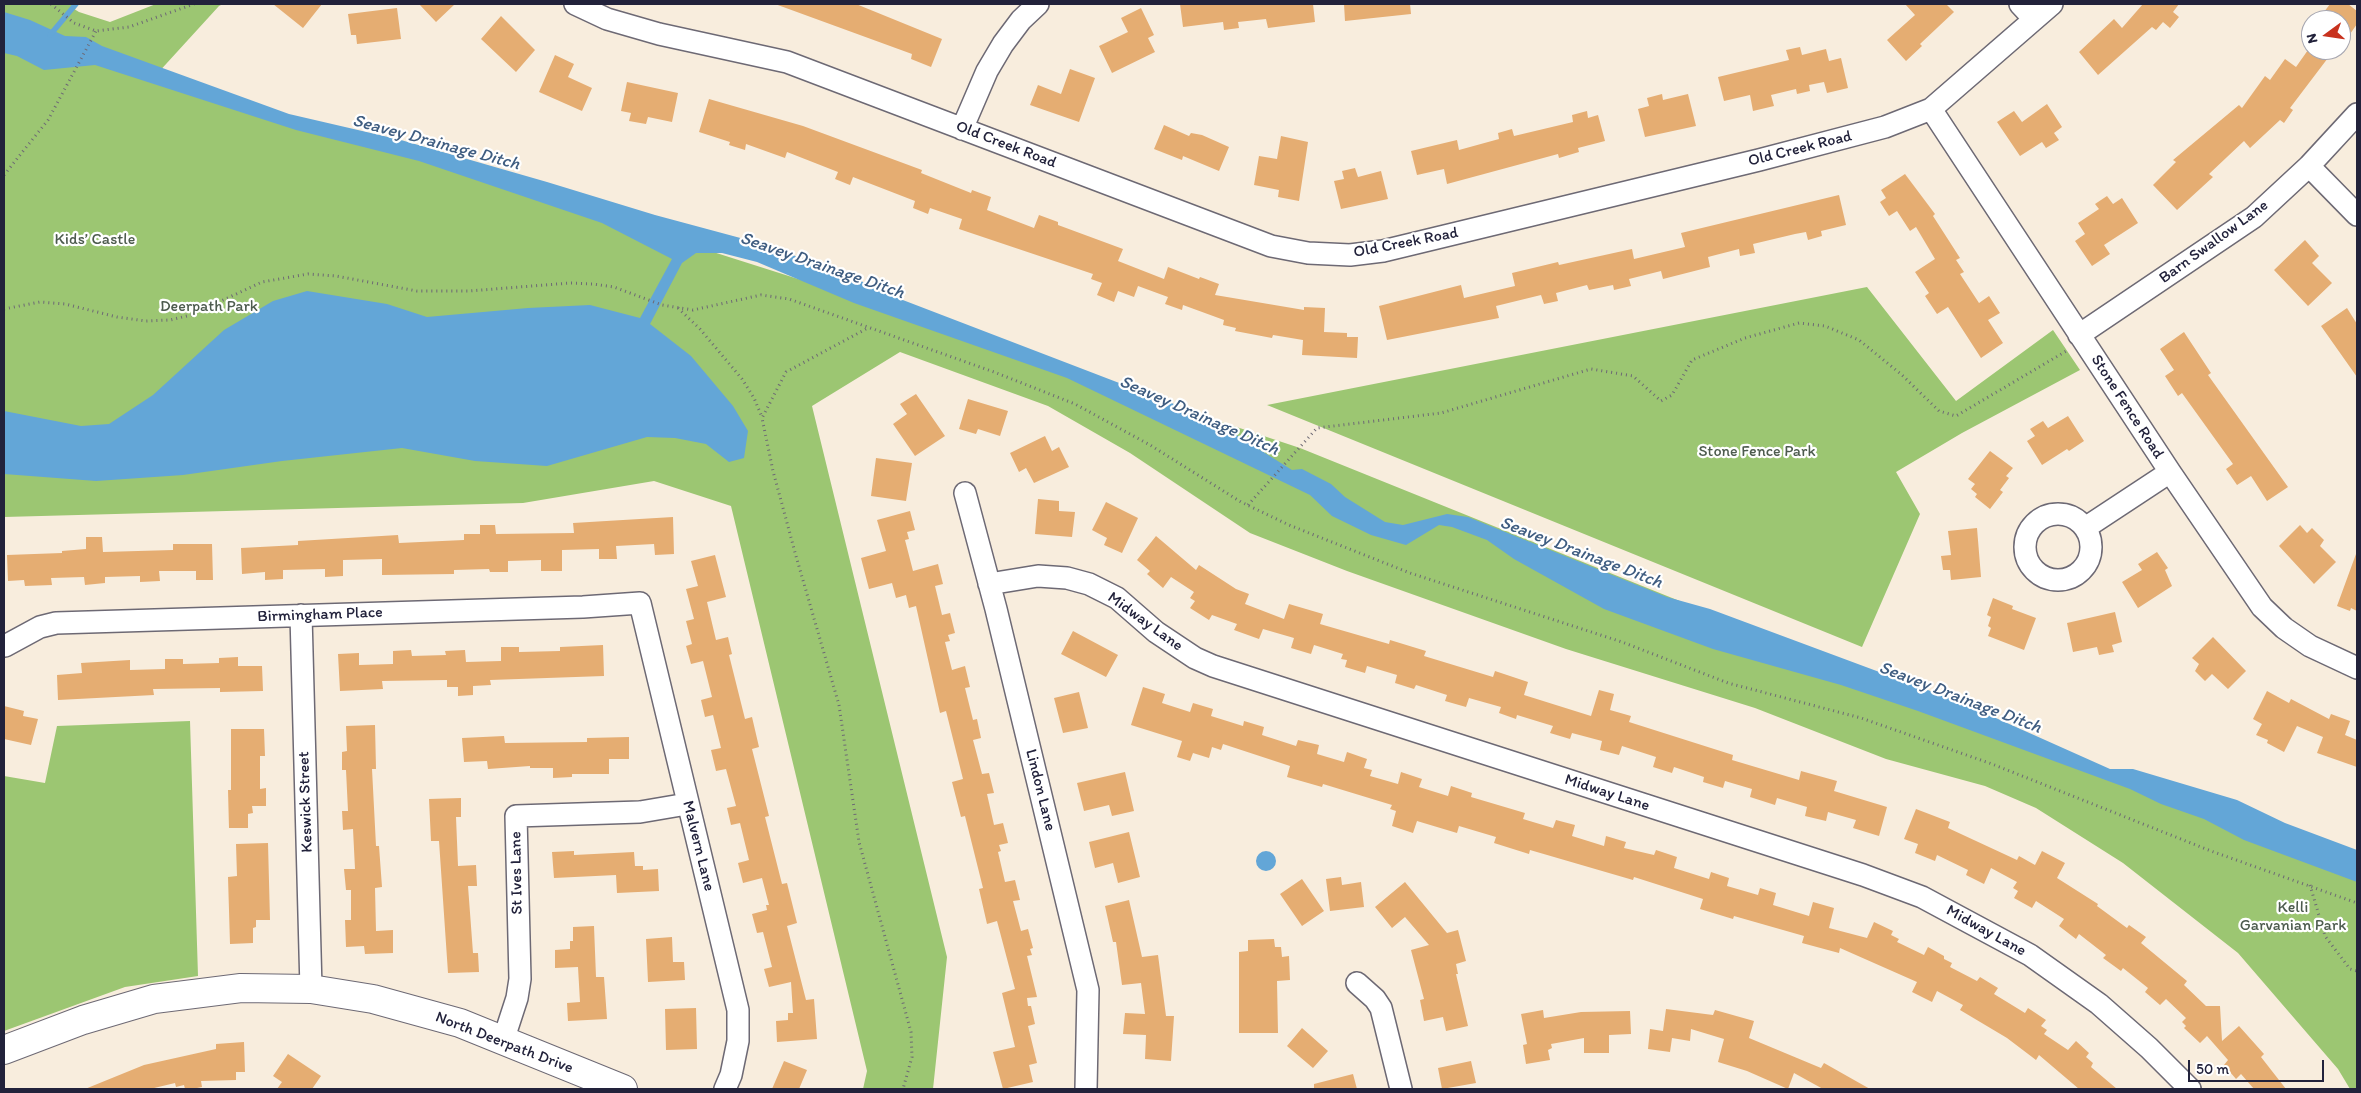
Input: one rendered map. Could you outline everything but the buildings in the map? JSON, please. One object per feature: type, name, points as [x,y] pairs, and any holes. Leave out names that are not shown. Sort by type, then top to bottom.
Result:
[{"type":"street","name":"Old Creek Road","points":[[575,4],[607,19],[624,24],[787,62],[1271,246],[1308,253],[1350,255],[1383,251],[1759,160],[1885,127],[1931,109],[2052,4]]},
{"type":"street","points":[[962,129],[987,71],[1003,44],[1021,20],[1038,4]]},
{"type":"street","points":[[2020,4],[2034,19]]},
{"type":"street","name":"Stone Fence Road","points":[[1931,109],[2170,472],[2262,607],[2284,628],[2310,646],[2357,668]]},
{"type":"street","name":"Barn Swallow Lane","points":[[2081,338],[2254,217],[2309,166],[2357,114]]},
{"type":"street","points":[[2309,166],[2357,215]]},
{"type":"street","points":[[2085,528],[2170,472]]},
{"type":"street","name":"Lindon Lane","points":[[965,494],[989,584],[1088,990],[1086,1089]]},
{"type":"street","name":"Midway Lane","points":[[989,584],[1038,576],[1066,578],[1089,584],[1116,598],[1156,632],[1195,658],[1212,666],[1863,875],[1922,897],[2030,954],[2099,1004],[2149,1048],[2190,1089]]},
{"type":"street","name":"Birmingham Place","points":[[5,646],[40,626],[56,623],[640,603]]},
{"type":"street","name":"Malvern Lane","points":[[640,603],[738,1010],[738,1041],[731,1075],[725,1089]]},
{"type":"street","name":"Keswick Street","points":[[301,615],[311,989]]},
{"type":"street","name":"St Ives Lane","points":[[503,1041],[517,998],[520,980],[516,816],[640,812],[687,804]]},
{"type":"street","points":[[1357,983],[1375,999],[1381,1008],[1401,1089]]},
{"type":"street","name":"North Deerpath Drive","points":[[4,1050],[83,1020],[154,999],[242,988],[311,989],[373,999],[460,1023],[623,1089]]},
{"type":"path","points":[[51,4],[74,23],[96,31],[129,27],[194,4]]},
{"type":"path","points":[[4,175],[48,120],[96,31]]},
{"type":"path","points":[[4,309],[40,302],[65,304],[116,317],[146,321],[170,320],[191,316],[262,282],[308,274],[417,291],[469,290],[570,283],[614,287],[666,306],[693,310],[761,294],[789,300],[994,372],[1076,404],[1150,445],[1248,505],[1289,525],[1410,572],[1622,642],[1728,683],[1876,723],[1992,764],[2211,851],[2357,902]]},
{"type":"path","points":[[678,308],[700,329],[742,379],[754,398],[762,418],[773,471],[839,705],[858,842],[911,1032],[912,1057],[903,1089]]},
{"type":"path","points":[[1248,505],[1317,428],[1441,413],[1591,369],[1633,376],[1661,401],[1672,394],[1692,360],[1745,338],[1800,323],[1825,326],[1859,340],[1902,375],[1939,411],[1956,416],[2081,338]]},
{"type":"path","points":[[762,418],[786,372],[867,328]]},
{"type":"path","points":[[2310,885],[2325,936],[2350,969],[2357,971]]},
{"type":"green space","name":"Deerpath Park","points":[[4,4],[74,4],[71,7],[79,12],[110,22],[156,4],[223,4],[219,6],[156,75],[943,325],[1149,398],[1300,448],[2357,874],[2357,1089],[2350,1089],[2338,1069],[2238,953],[2123,863],[2036,808],[1985,786],[1886,759],[1755,708],[1566,649],[1347,571],[1250,533],[1130,453],[1048,406],[900,352],[812,406],[947,957],[933,1089],[863,1089],[867,1071],[731,506],[654,481],[523,503],[4,517]]},
{"type":"green space","name":"Stone Fence Park","points":[[1867,287],[1956,401],[2053,330],[2080,370],[1962,433],[1896,472],[1920,514],[1862,647],[1267,405]]},
{"type":"green space","points":[[190,721],[198,976],[125,987],[4,1031],[4,776],[45,783],[57,726]]},
{"type":"water","name":"Seavey Drainage Ditch","points":[[4,12],[30,20],[65,36],[86,37],[102,46],[289,114],[401,140],[655,215],[759,243],[846,274],[895,297],[1174,404],[1230,431],[1292,470],[1302,469],[1331,484],[1345,497],[1385,522],[1403,525],[1447,514],[1468,517],[1667,597],[1710,609],[1960,702],[2110,769],[2133,769],[2237,800],[2285,823],[2357,850],[2357,882],[2244,840],[2204,819],[2161,804],[2130,789],[1918,711],[1841,685],[1713,649],[1604,609],[1514,559],[1487,540],[1452,527],[1439,525],[1406,545],[1371,535],[1332,516],[1310,495],[1067,378],[854,303],[757,262],[722,253],[696,253],[682,263],[650,324],[691,356],[733,406],[748,431],[744,458],[729,462],[706,444],[675,438],[647,437],[547,466],[475,461],[402,448],[282,461],[183,475],[96,481],[4,474],[4,411],[81,426],[109,424],[153,395],[224,330],[273,301],[307,291],[387,304],[427,317],[528,308],[590,305],[640,318],[672,259],[602,223],[419,161],[296,130],[95,65],[44,70],[17,56],[4,53]]},
{"type":"water","points":[[1266,851],[1273,854],[1276,861],[1273,868],[1266,871],[1259,868],[1256,861],[1259,854]]},
{"type":"waterway","points":[[50,35],[76,4]]},
{"type":"park label","name":"Kids’ Castle","points":[[95,240]]},
{"type":"park label","name":"Kelli Garvanian Park","points":[[2293,917]]}]
